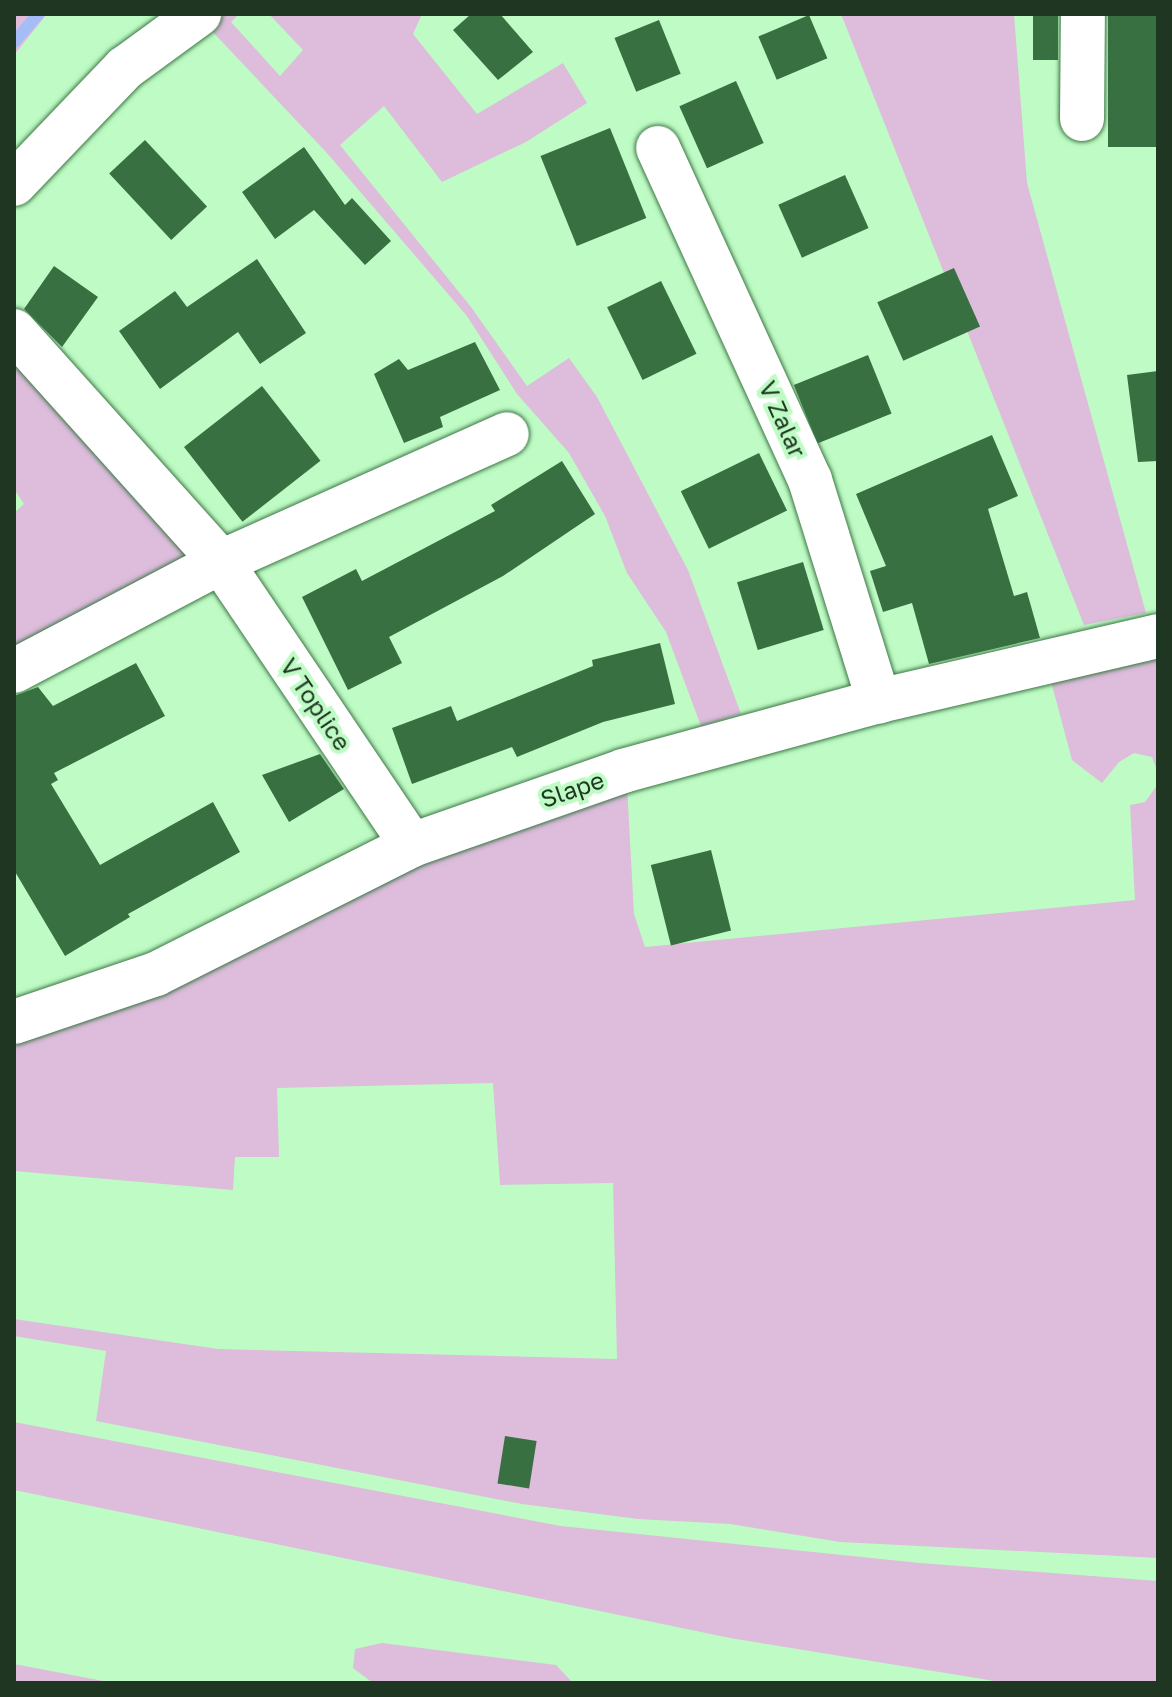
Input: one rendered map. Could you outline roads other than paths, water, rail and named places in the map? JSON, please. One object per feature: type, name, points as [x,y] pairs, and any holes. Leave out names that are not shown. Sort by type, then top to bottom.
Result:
[{"type":"street","points":[[14,184],[125,68],[199,14]]},
{"type":"street","points":[[1082,119],[1083,14]]},
{"type":"street","name":"V Zalar","points":[[658,148],[810,480],[879,701]]},
{"type":"street","name":"V Toplice","points":[[14,331],[221,562],[412,845]]},
{"type":"street","points":[[14,671],[221,562],[507,434]]},
{"type":"street","name":"Slape","points":[[14,1022],[156,974],[412,845],[623,771],[879,701],[1158,636]]},
{"type":"waterway","points":[[14,42],[38,14]]}]
